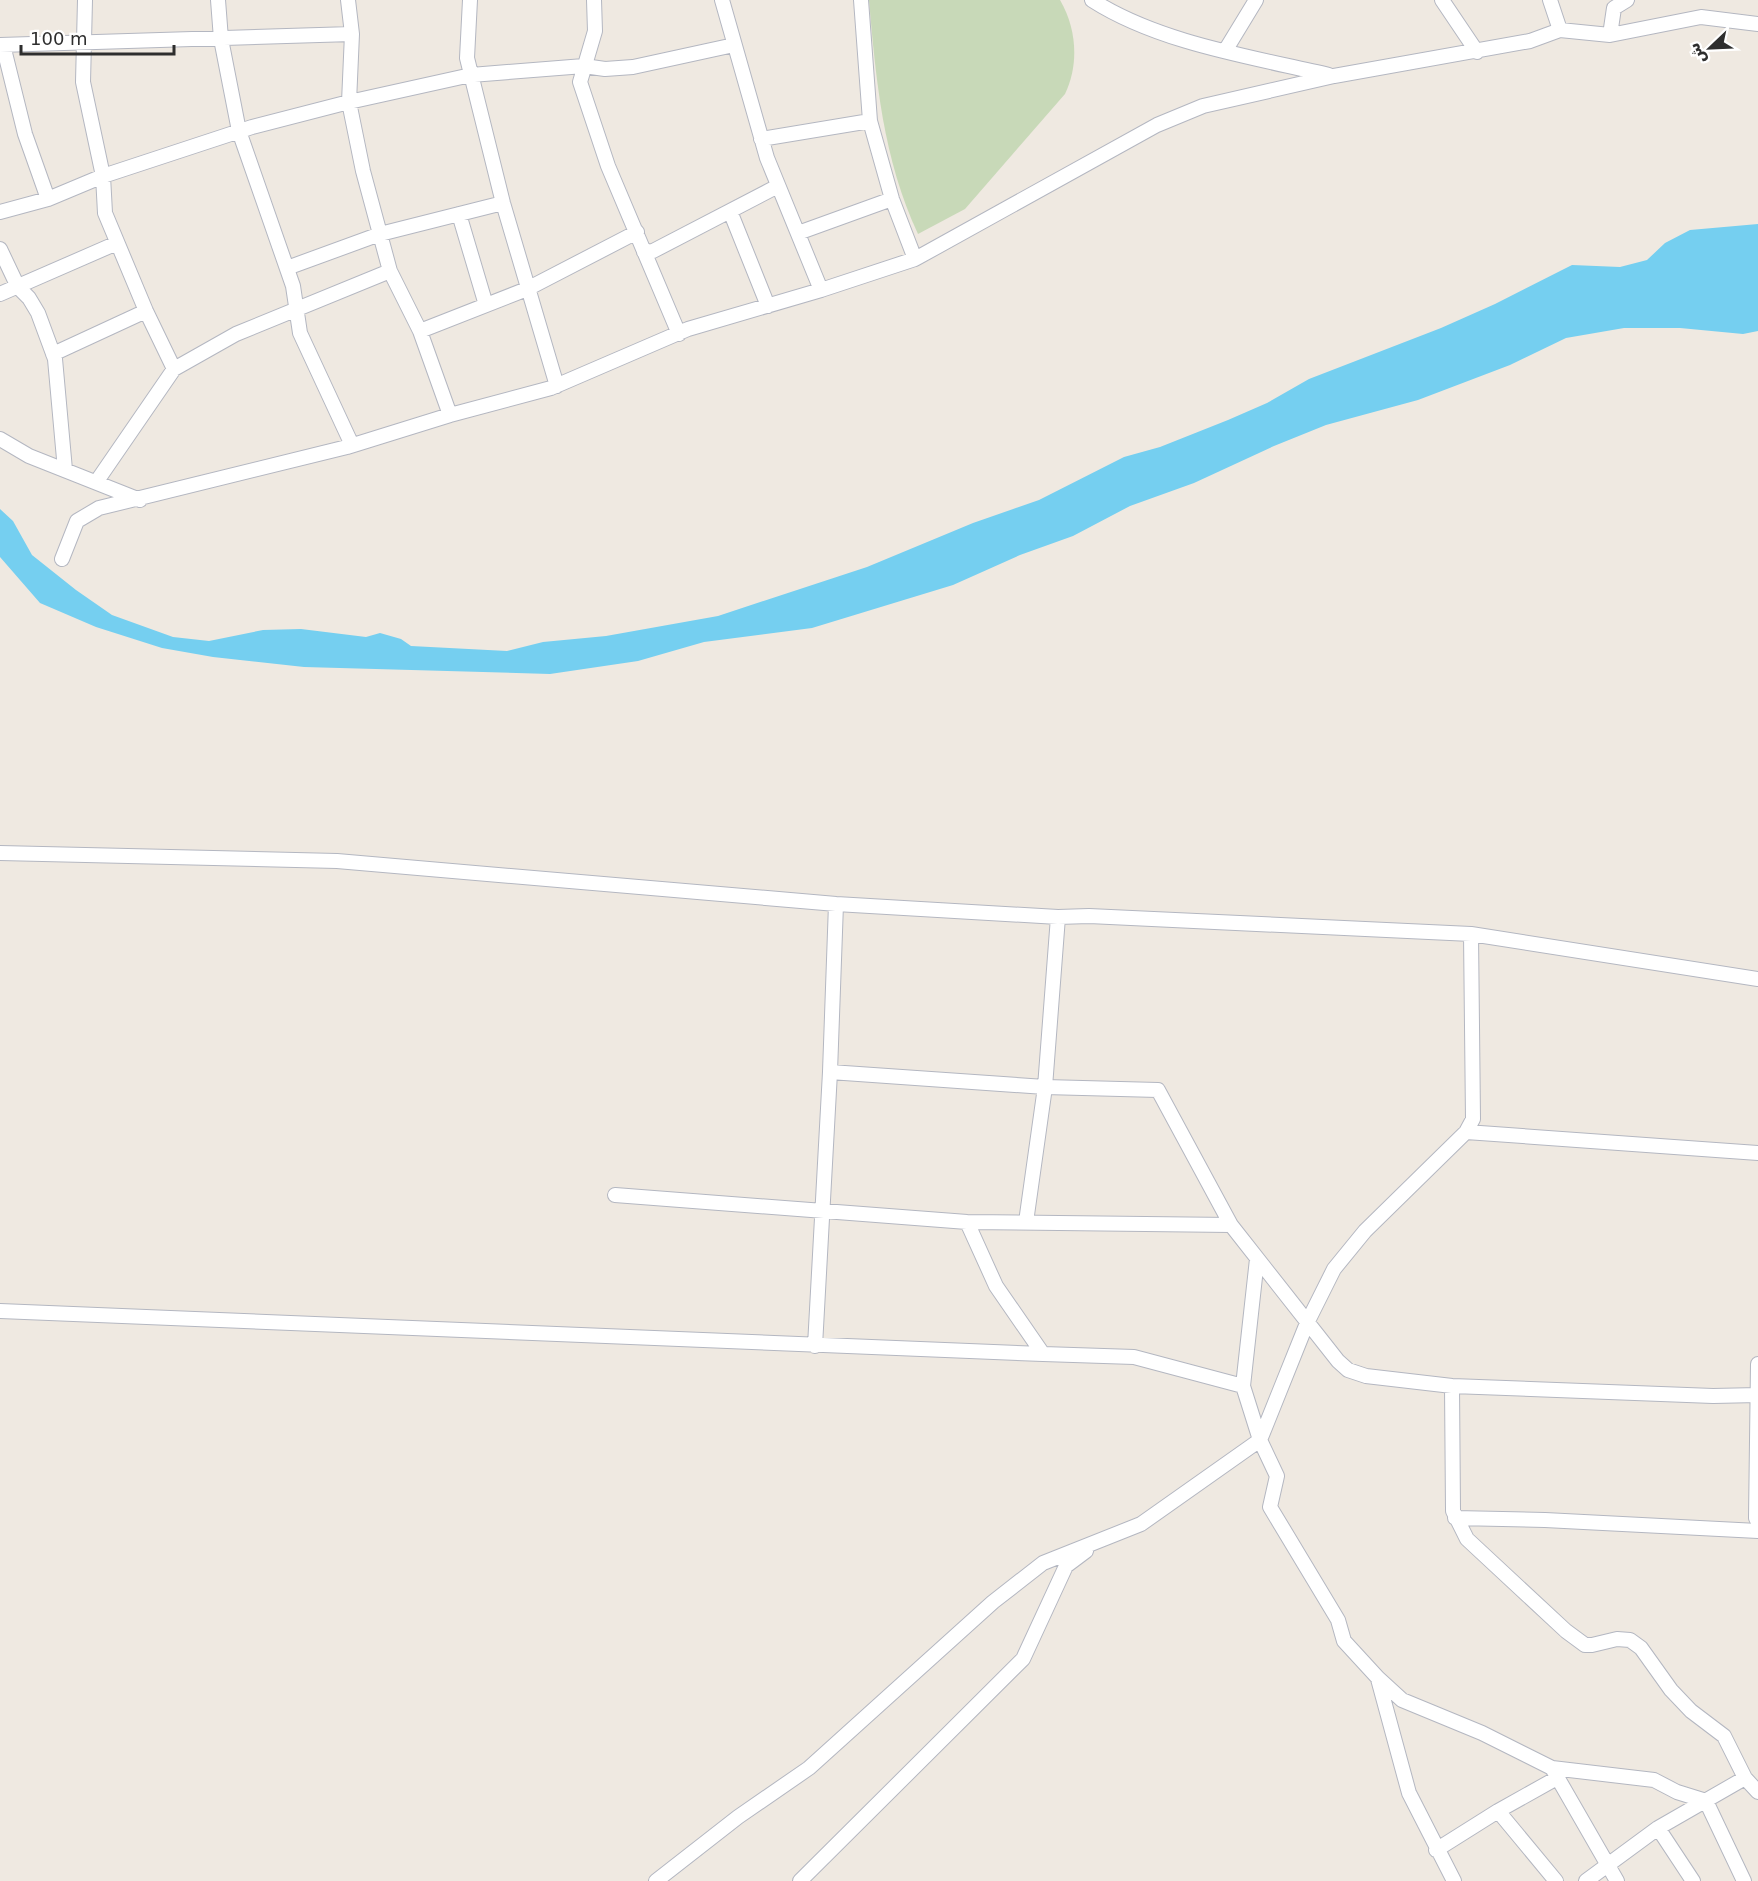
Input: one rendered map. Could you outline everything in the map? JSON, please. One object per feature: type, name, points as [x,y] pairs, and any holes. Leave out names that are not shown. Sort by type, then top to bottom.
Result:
[{"type":"street","points":[[85,0],[84,82],[88,112],[103,176],[105,213],[146,311],[174,369]]},
{"type":"street","points":[[218,0],[221,39],[238,131],[286,268],[297,310],[300,333],[352,446]]},
{"type":"street","points":[[348,0],[352,34],[349,102],[363,171],[390,271],[420,331],[450,415]]},
{"type":"street","points":[[470,0],[466,48],[471,75],[503,203],[557,386]]},
{"type":"street","points":[[594,0],[595,31],[580,82],[608,166],[679,334]]},
{"type":"street","points":[[722,0],[761,139],[821,290]]},
{"type":"street","points":[[861,0],[870,121],[892,200],[915,259]]},
{"type":"street","points":[[1092,0],[1153,29],[1225,51],[1334,76]]},
{"type":"street","points":[[1225,51],[1256,0]]},
{"type":"street","points":[[1442,0],[1477,52]]},
{"type":"street","points":[[1550,0],[1560,30]]},
{"type":"street","points":[[1610,35],[1614,8],[1627,0]]},
{"type":"street","points":[[62,559],[77,521],[99,508],[140,500],[352,446],[450,415],[557,386],[688,329],[821,290],[915,259],[1157,125],[1203,106],[1334,76],[1530,41],[1560,30],[1610,35],[1701,17],[1758,24]]},
{"type":"street","points":[[48,199],[25,134],[2,45],[352,34]]},
{"type":"street","points":[[0,212],[48,199],[103,176],[238,131],[349,102],[471,75],[584,66],[604,69],[633,67],[734,45]]},
{"type":"street","points":[[761,139],[870,121]]},
{"type":"street","points":[[644,252],[653,251],[778,186]]},
{"type":"street","points":[[798,233],[892,200]]},
{"type":"street","points":[[286,268],[380,234],[503,203]]},
{"type":"street","points":[[730,211],[768,306]]},
{"type":"street","points":[[459,214],[486,304]]},
{"type":"street","points":[[420,331],[527,288],[637,232]]},
{"type":"street","points":[[0,294],[117,243]]},
{"type":"street","points":[[0,249],[18,287],[29,298],[38,313],[53,354],[57,372],[65,470]]},
{"type":"street","points":[[97,481],[174,369],[236,334],[390,271]]},
{"type":"street","points":[[53,354],[146,311]]},
{"type":"street","points":[[0,439],[29,456],[97,481],[140,500]]},
{"type":"street","points":[[0,853],[337,861],[836,904],[1058,917],[1089,916],[1471,934],[1758,979]]},
{"type":"street","points":[[815,1346],[830,1072],[836,904]]},
{"type":"street","points":[[1026,1222],[1045,1087],[1058,917]]},
{"type":"street","points":[[656,1881],[738,1817],[809,1767],[993,1602],[1043,1563],[1141,1524],[1260,1440],[1306,1323],[1334,1269],[1365,1231],[1466,1132],[1473,1119],[1471,934]]},
{"type":"street","points":[[830,1072],[1045,1087],[1158,1090],[1231,1225],[1306,1323],[1348,1370],[1366,1376],[1452,1386],[1757,1396]]},
{"type":"street","points":[[1466,1132],[1758,1154]]},
{"type":"street","points":[[615,1195],[821,1213],[967,1222],[1231,1225]]},
{"type":"street","points":[[967,1222],[996,1286],[1043,1354]]},
{"type":"street","points":[[1257,1259],[1243,1386],[1260,1440],[1277,1476],[1270,1507],[1338,1620],[1344,1641],[1402,1700],[1482,1733],[1555,1773],[1654,1780],[1677,1792],[1706,1801],[1744,1881]]},
{"type":"street","points":[[0,1311],[815,1346],[1134,1357],[1243,1386]]},
{"type":"street","points":[[1758,1364],[1758,1522]]},
{"type":"street","points":[[1452,1386],[1452,1492],[1455,1518],[1467,1539],[1578,1640],[1592,1646],[1612,1639],[1630,1640],[1641,1648],[1671,1690],[1683,1699],[1691,1711],[1724,1736],[1745,1778],[1758,1792]]},
{"type":"street","points":[[1455,1518],[1545,1520],[1758,1531]]},
{"type":"street","points":[[800,1881],[1023,1659],[1066,1566],[1101,1540]]},
{"type":"street","points":[[1378,1678],[1409,1793],[1436,1850],[1454,1881]]},
{"type":"street","points":[[1436,1850],[1555,1773]]},
{"type":"street","points":[[1555,1773],[1617,1881]]},
{"type":"street","points":[[1586,1881],[1609,1867],[1658,1828],[1745,1778]]},
{"type":"street","points":[[1498,1811],[1556,1881]]},
{"type":"street","points":[[1658,1828],[1693,1881]]},
{"type":"green space","points":[[869,0],[1060,0],[1073,35],[1073,71],[1065,94],[965,209],[918,234],[906,206],[889,148],[878,90]]},
{"type":"water","points":[[1758,224],[1758,331],[1743,334],[1680,328],[1624,328],[1566,338],[1510,365],[1418,400],[1326,425],[1194,483],[1130,506],[1073,536],[1020,555],[953,585],[812,628],[704,642],[638,661],[550,674],[304,667],[213,657],[162,648],[96,627],[40,603],[0,557],[0,509],[13,521],[32,555],[112,615],[173,637],[209,641],[263,630],[301,629],[366,637],[380,633],[401,639],[411,646],[507,651],[543,642],[606,636],[718,616],[867,567],[973,523],[1039,500],[1124,457],[1160,447],[1228,420],[1267,403],[1309,379],[1441,328],[1572,265],[1620,267],[1647,260],[1665,243],[1690,230]]}]
